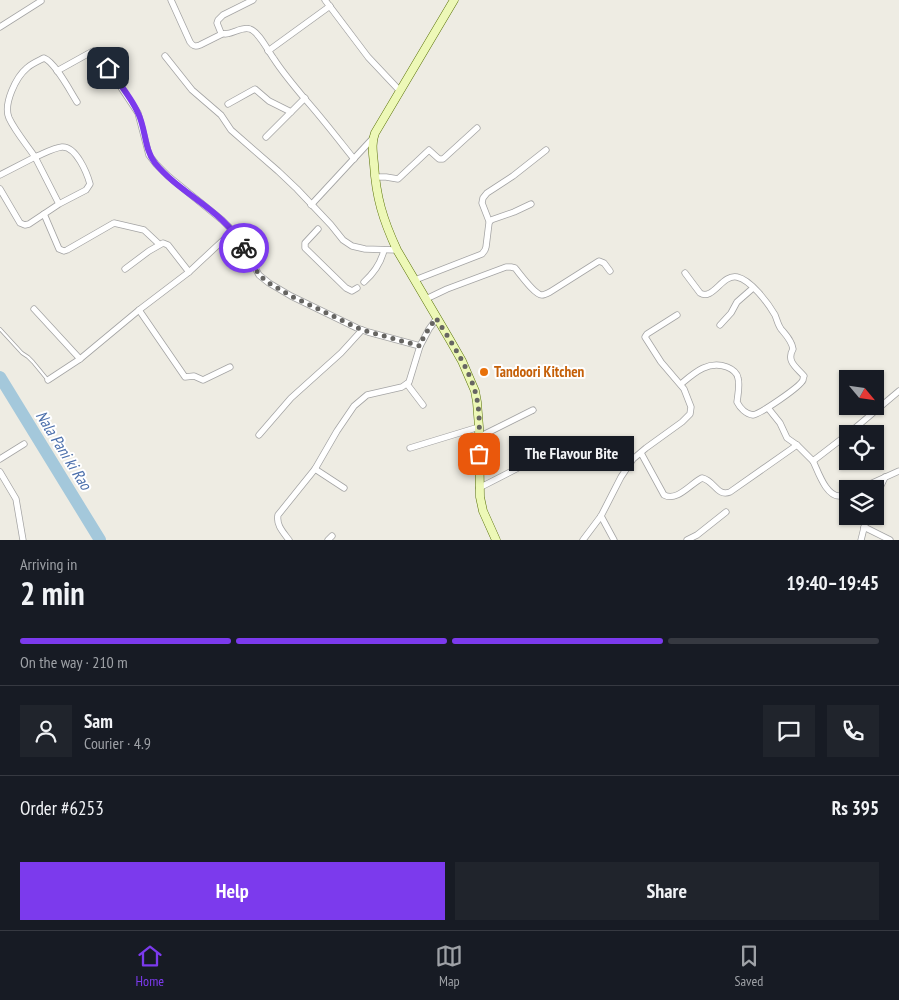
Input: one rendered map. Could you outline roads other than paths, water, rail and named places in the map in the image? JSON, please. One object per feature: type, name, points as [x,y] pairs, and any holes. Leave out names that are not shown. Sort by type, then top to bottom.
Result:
[{"type":"street","points":[[171,0],[192,45],[197,46],[222,34],[241,29],[251,29],[257,34],[279,68],[354,159]]},
{"type":"street","points":[[222,34],[217,23],[220,18],[253,0]]},
{"type":"street","points":[[325,0],[368,57],[400,92]]},
{"type":"street","points":[[454,0],[380,125],[372,145],[381,210],[397,250],[450,340],[471,381],[477,402],[479,427],[480,497],[483,511],[496,540]]},
{"type":"street","points":[[0,27],[41,2]]},
{"type":"street","points":[[268,51],[330,6]]},
{"type":"street","points":[[57,71],[93,50],[98,53],[138,113],[149,155],[168,176],[233,231],[259,275],[269,283],[291,296],[362,330],[420,346]]},
{"type":"street","points":[[165,56],[192,90],[221,115],[231,130],[278,171],[331,225],[343,240],[352,246],[365,249],[397,250]]},
{"type":"street","points":[[59,204],[35,157],[9,118],[8,103],[15,85],[22,74],[29,66],[44,58],[50,61],[76,102]]},
{"type":"street","points":[[228,104],[255,89],[269,101],[291,112]]},
{"type":"street","points":[[266,137],[305,98]]},
{"type":"street","points":[[375,177],[398,179],[429,150],[443,159],[477,128]]},
{"type":"street","points":[[311,205],[374,138]]},
{"type":"street","points":[[0,175],[35,157],[63,147],[70,149],[78,159],[89,182],[86,190],[25,225],[22,224],[0,189]]},
{"type":"street","points":[[415,280],[483,253],[488,238],[490,221],[482,203],[484,196],[546,150]]},
{"type":"street","points":[[490,221],[530,204]]},
{"type":"street","points":[[44,214],[61,250],[67,250],[114,223],[144,230],[160,244],[163,243],[168,246],[188,272]]},
{"type":"street","points":[[318,229],[305,243],[305,248],[346,288],[352,291],[357,288]]},
{"type":"street","points":[[48,380],[80,358],[188,272],[233,231]]},
{"type":"street","points":[[125,269],[160,244]]},
{"type":"street","points":[[364,282],[379,264],[384,250]]},
{"type":"street","points":[[426,299],[454,286],[511,266],[539,295],[550,292],[599,261],[604,263],[610,271]]},
{"type":"street","points":[[681,384],[704,367],[716,364],[724,366],[736,372],[738,377],[737,402],[746,412],[753,416],[768,408],[804,379],[804,376],[790,358],[793,348],[792,343],[780,327],[765,300],[746,281],[740,278],[728,278],[704,295],[700,293],[685,273]]},
{"type":"street","points":[[720,325],[738,302],[753,288]]},
{"type":"street","points":[[34,309],[80,358]]},
{"type":"street","points":[[139,310],[185,377],[194,376],[203,380],[230,367]]},
{"type":"street","points":[[583,540],[601,516],[621,477],[634,459],[690,414],[691,407],[684,389],[661,362],[645,337],[677,315]]},
{"type":"street","points":[[288,540],[279,525],[278,515],[315,469],[354,406],[367,396],[402,388],[407,384],[424,336],[436,318]]},
{"type":"street","points":[[259,435],[291,398],[341,353],[362,330]]},
{"type":"street","points":[[407,384],[423,405]]},
{"type":"street","points":[[859,425],[899,391]]},
{"type":"street","points":[[768,408],[780,423],[787,438],[813,461],[827,489],[839,496]]},
{"type":"street","points":[[479,437],[533,410]]},
{"type":"street","points":[[410,448],[479,427]]},
{"type":"street","points":[[813,461],[839,441]]},
{"type":"street","points":[[0,459],[24,444]]},
{"type":"street","points":[[641,453],[664,495],[669,498],[702,478],[706,479],[722,493],[730,492],[797,445]]},
{"type":"street","points":[[480,488],[555,449]]},
{"type":"street","points":[[315,469],[344,488]]},
{"type":"street","points":[[880,480],[899,471]]},
{"type":"street","points":[[0,472],[16,499],[23,540]]},
{"type":"street","points":[[688,540],[726,512]]},
{"type":"street","points":[[601,516],[614,540]]},
{"type":"street","points":[[861,540],[864,527],[890,540]]},
{"type":"lane","points":[[0,329],[48,380]]},
{"type":"waterway","name":"Nala Pani ki Rao","points":[[0,377],[100,540]]},
{"type":"place","name":"Tandoori Kitchen","points":[[484,372]]},
{"type":"place","name":"The Flavour Bite","points":[[479,454]]}]
